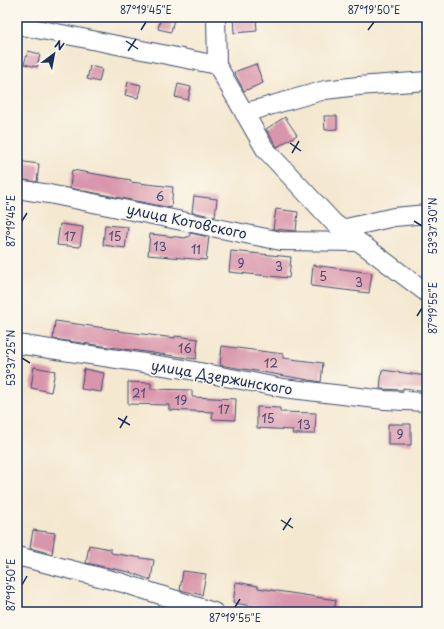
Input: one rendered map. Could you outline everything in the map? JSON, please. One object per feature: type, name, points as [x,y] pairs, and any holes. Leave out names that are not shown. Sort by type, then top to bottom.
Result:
[{"type":"street","points":[[216,17],[217,65],[265,149],[334,223],[427,293]]},
{"type":"street","points":[[17,25],[217,65]]},
{"type":"street","points":[[244,113],[325,90],[427,81]]},
{"type":"street","name":"улица Котовского","points":[[17,189],[49,194],[281,241],[359,242]]},
{"type":"street","points":[[342,229],[394,216],[427,214]]},
{"type":"street","name":"улица Дзержинского","points":[[17,344],[184,369],[283,388],[385,400],[427,402]]},
{"type":"street","points":[[17,556],[123,583],[214,612]]},
{"type":"building","points":[[161,17],[174,19],[171,32],[158,29]]},
{"type":"building","points":[[233,17],[256,17],[257,31],[234,33]]},
{"type":"building","points":[[28,51],[40,54],[37,67],[24,64]]},
{"type":"building","points":[[256,64],[263,83],[244,91],[234,72]]},
{"type":"building","points":[[90,66],[102,69],[99,82],[87,79]]},
{"type":"building","points":[[128,82],[141,85],[138,98],[125,95]]},
{"type":"building","points":[[178,84],[191,87],[188,100],[175,97]]},
{"type":"building","points":[[324,116],[337,116],[337,129],[325,130]]},
{"type":"building","points":[[285,117],[297,135],[277,147],[266,129]]},
{"type":"building","points":[[17,161],[39,164],[37,182],[17,179]]},
{"type":"building","points":[[72,170],[131,180],[130,182],[173,187],[171,208],[70,188]]},
{"type":"building","points":[[194,196],[217,199],[215,217],[192,212]]},
{"type":"building","points":[[276,209],[298,212],[296,231],[273,229]]},
{"type":"building","points":[[60,224],[83,227],[80,247],[57,245]]},
{"type":"building","points":[[105,225],[128,227],[125,248],[103,245]]},
{"type":"building","points":[[190,233],[209,237],[206,260],[148,255],[150,234],[186,238],[189,237]]},
{"type":"building","points":[[231,251],[291,257],[289,278],[229,272]]},
{"type":"building","points":[[313,265],[372,273],[369,293],[311,286]]},
{"type":"building","points":[[55,321],[119,330],[118,331],[175,338],[175,336],[198,339],[196,359],[53,339]]},
{"type":"building","points":[[222,346],[283,354],[283,358],[323,363],[321,382],[220,365]]},
{"type":"building","points":[[34,367],[55,371],[51,392],[31,388]]},
{"type":"building","points":[[84,369],[104,373],[101,392],[81,389]]},
{"type":"building","points":[[382,370],[427,376],[427,391],[403,388],[403,390],[380,389]]},
{"type":"building","points":[[128,382],[151,383],[151,389],[192,390],[192,397],[236,399],[235,420],[212,419],[213,412],[169,410],[169,405],[128,404]]},
{"type":"building","points":[[257,407],[280,408],[280,412],[316,413],[315,434],[292,434],[293,430],[257,428]]},
{"type":"building","points":[[388,424],[411,424],[411,445],[388,445]]},
{"type":"building","points":[[33,530],[55,533],[52,554],[30,548]]},
{"type":"building","points":[[89,545],[111,549],[111,553],[154,560],[151,580],[129,572],[86,563]]},
{"type":"building","points":[[183,571],[206,574],[202,595],[180,590]]},
{"type":"building","points":[[236,582],[258,586],[258,588],[336,600],[334,612],[272,612],[272,609],[233,603]]}]
